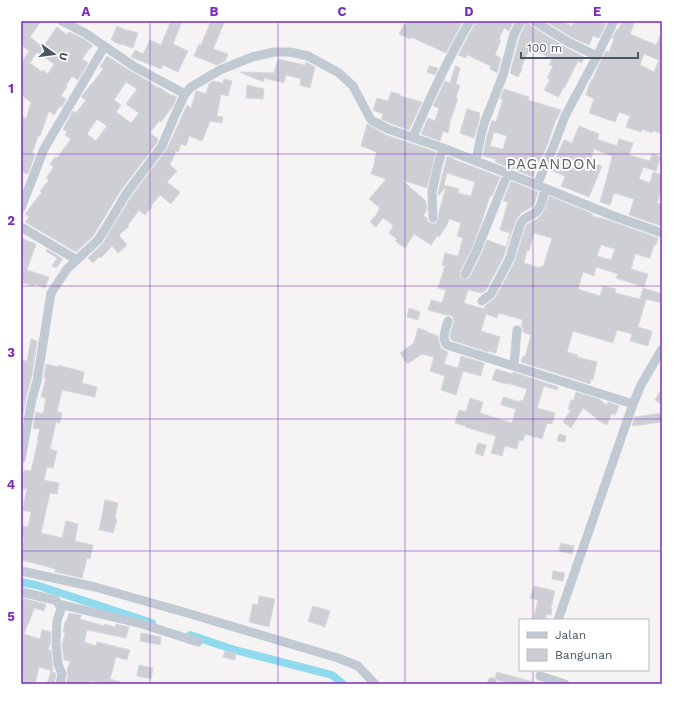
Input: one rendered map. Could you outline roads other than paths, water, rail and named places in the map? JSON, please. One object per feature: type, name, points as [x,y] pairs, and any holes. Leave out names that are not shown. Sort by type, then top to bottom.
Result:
[{"type":"street","points":[[62,21],[85,33],[135,67],[185,94]]},
{"type":"street","points":[[413,137],[450,56],[470,21]]},
{"type":"street","points":[[476,161],[483,128],[501,78],[514,34],[521,21]]},
{"type":"street","points":[[534,21],[568,42],[597,56]]},
{"type":"street","points":[[482,301],[491,294],[509,260],[524,218],[533,214],[539,209],[541,186],[565,116],[614,21]]},
{"type":"street","points":[[21,208],[44,149],[104,47]]},
{"type":"street","points":[[21,459],[51,293],[67,269],[98,240],[126,194],[162,146],[174,115],[185,94],[191,87],[220,70],[252,57],[274,52],[290,52],[308,56],[339,73],[353,86],[371,120],[388,129],[444,148],[541,186],[611,216],[662,233]]},
{"type":"street","points":[[433,218],[432,192],[436,170],[444,148]]},
{"type":"street","points":[[465,274],[476,252],[508,173]]},
{"type":"street","points":[[21,227],[77,260]]},
{"type":"street","points":[[448,321],[444,339],[447,344],[633,404]]},
{"type":"street","points":[[514,366],[517,330]]},
{"type":"street","points":[[558,619],[633,404],[641,385],[662,349]]},
{"type":"street","points":[[21,572],[95,587],[338,658],[358,666],[375,684]]},
{"type":"street","points":[[21,592],[55,600],[59,604],[61,609],[58,621],[56,644],[58,664],[62,674],[60,684]]},
{"type":"street","points":[[59,604],[142,624],[198,642]]},
{"type":"street","points":[[539,677],[566,684]]},
{"type":"waterway","points":[[21,582],[36,585],[152,623]]},
{"type":"waterway","points":[[190,635],[235,650],[332,675],[343,684]]},
{"type":"district","name":"PAGANDON","points":[[552,164]]}]
